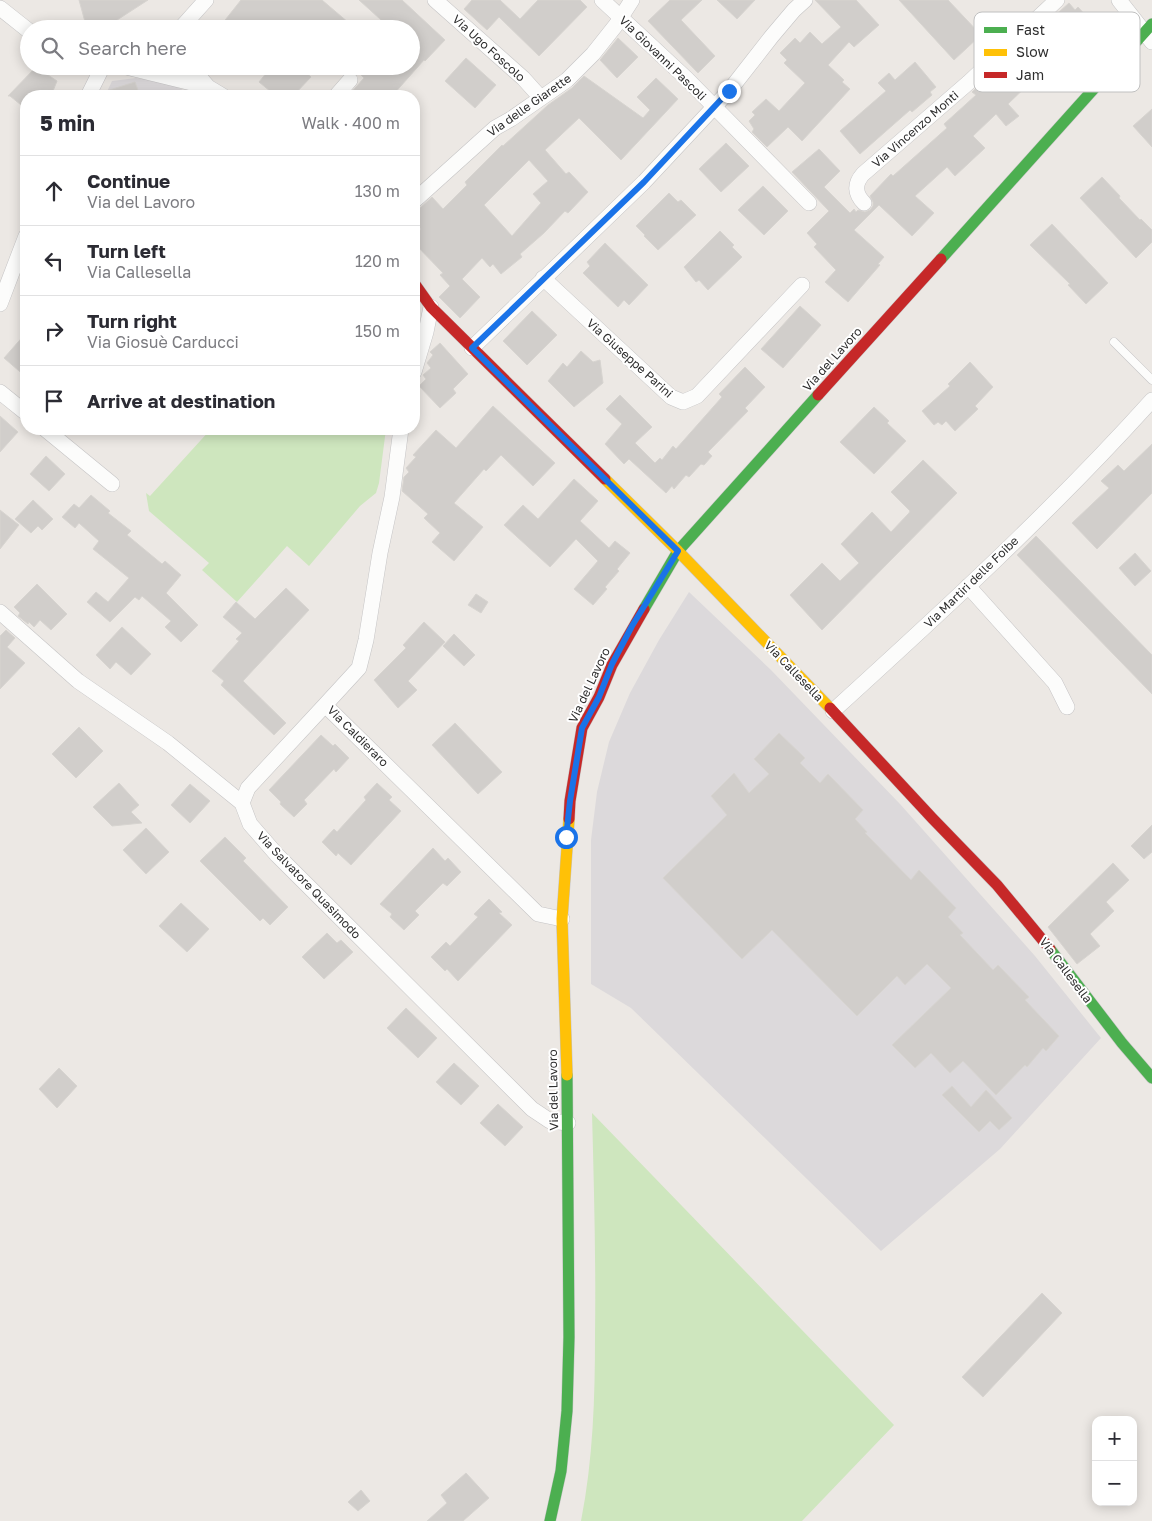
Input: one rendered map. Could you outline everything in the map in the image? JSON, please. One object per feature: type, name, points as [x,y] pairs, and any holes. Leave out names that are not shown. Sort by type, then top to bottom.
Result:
[{"type":"street","points":[[188,20],[206,0]]},
{"type":"street","name":"Via Ugo Foscolo","points":[[435,0],[523,78],[541,98]]},
{"type":"street","name":"Via Giovanni Pascoli","points":[[602,0],[687,79],[809,203]]},
{"type":"street","name":"Via delle Giarette","points":[[420,195],[495,128],[567,80],[594,54],[616,26],[632,0]]},
{"type":"street","points":[[472,348],[644,182],[714,108],[772,36],[805,0]]},
{"type":"street","name":"Via Vincenzo Monti","points":[[1044,12],[1057,0]]},
{"type":"street","points":[[1119,0],[1130,12]]},
{"type":"street","points":[[0,8],[20,24]]},
{"type":"street","points":[[1140,23],[1149,33]]},
{"type":"street","name":"Via del Lavoro","points":[[1140,43],[1149,33]]},
{"type":"street","points":[[91,90],[99,75]]},
{"type":"street","points":[[176,75],[213,90]]},
{"type":"street","points":[[198,75],[208,87]]},
{"type":"street","name":"Via Vincenzo Monti","points":[[864,203],[858,195],[856,186],[862,174],[974,77]]},
{"type":"street","points":[[341,90],[350,80]]},
{"type":"street","name":"Via del Lavoro","points":[[554,1519],[567,1411],[569,1337],[568,1123],[562,920],[570,801],[582,728],[599,697],[612,664],[632,626],[678,551],[1095,92]]},
{"type":"street","points":[[0,304],[20,252]]},
{"type":"street","name":"Via Giuseppe Parini","points":[[543,278],[671,397],[683,402],[697,396],[802,285]]},
{"type":"street","name":"Via Callesella","points":[[420,292],[431,307],[678,551],[997,884],[1041,937],[1122,1043],[1152,1078]]},
{"type":"street","points":[[420,352],[431,307]]},
{"type":"street","points":[[0,392],[20,408]]},
{"type":"street","name":"Via Martiri delle Foibe","points":[[833,711],[968,586],[1106,451],[1152,400]]},
{"type":"street","points":[[52,435],[112,484]]},
{"type":"street","name":"Via Caldieraro","points":[[400,435],[392,497],[380,553],[366,640],[359,668],[325,705],[538,914],[562,920]]},
{"type":"street","points":[[968,586],[1055,683],[1067,707]]},
{"type":"street","name":"Via Salvatore Quasimodo","points":[[0,612],[78,681],[168,742],[242,803],[250,824],[277,855],[532,1110],[550,1121],[568,1123]]},
{"type":"street","points":[[242,803],[248,788],[325,705]]},
{"type":"lane","points":[[1114,342],[1152,380]]},
{"type":"shaded area","points":[[136,78],[183,90],[108,90],[112,81]]},
{"type":"shaded area","points":[[689,592],[771,670],[900,804],[1035,956],[1101,1038],[1000,1149],[881,1251],[631,1008],[591,984],[591,840],[597,792],[609,742],[630,693],[659,640]]},
{"type":"green space","points":[[206,435],[385,435],[376,493],[360,506],[309,566],[287,546],[237,602],[202,570],[209,563],[149,511],[146,493],[150,496]]},
{"type":"green space","points":[[592,1113],[894,1425],[802,1521],[581,1521],[591,1452],[594,1382],[595,1252]]},
{"type":"building","points":[[79,0],[148,0],[117,20],[85,20]]},
{"type":"building","points":[[241,0],[322,0],[345,20],[225,20]]},
{"type":"building","points":[[359,0],[402,0],[445,40],[420,64],[420,20],[381,20]]},
{"type":"building","points":[[472,0],[500,0],[520,19],[538,0],[580,0],[587,7],[539,56],[499,17],[487,30],[464,9]]},
{"type":"building","points":[[670,0],[702,0],[681,20],[715,56],[698,73],[648,21]]},
{"type":"building","points":[[717,0],[755,0],[737,19]]},
{"type":"building","points":[[815,0],[856,0],[879,25],[854,47],[849,42],[828,65],[844,80],[842,82],[850,89],[802,141],[788,127],[767,147],[752,132],[754,129],[749,121],[755,115],[752,112],[766,99],[779,111],[805,83],[784,63],[787,60],[780,53],[795,38],[800,43],[810,32],[822,44],[841,27]]},
{"type":"building","points":[[899,0],[948,0],[974,28],[974,41],[954,60]]},
{"type":"building","points":[[1069,3],[1075,10],[1078,7],[1082,12],[1059,12]]},
{"type":"building","points":[[618,38],[638,57],[617,78],[600,60]]},
{"type":"building","points":[[466,58],[496,85],[475,108],[445,81]]},
{"type":"building","points":[[915,62],[936,87],[930,92],[932,95],[912,112],[910,110],[860,154],[840,131],[886,91],[878,83],[889,73],[895,80]]},
{"type":"building","points":[[28,75],[48,75],[57,81],[53,90],[20,90],[20,104],[8,96]]},
{"type":"building","points":[[265,75],[309,75],[311,77],[299,90],[269,90],[259,82]]},
{"type":"building","points":[[361,75],[411,75],[397,90],[353,90],[364,78]]},
{"type":"building","points":[[584,76],[643,118],[650,110],[637,97],[656,78],[678,99],[621,160],[579,118],[545,150],[566,174],[569,172],[588,192],[568,213],[565,211],[520,254],[522,257],[501,274],[493,264],[490,267],[482,258],[462,279],[480,297],[460,318],[439,297],[450,286],[440,275],[443,273],[420,249],[420,208],[432,197],[443,209],[467,185],[465,182],[502,145],[548,105],[572,88]],"holes":[[[529,160],[548,181],[533,194],[541,203],[512,236],[484,205]]]},
{"type":"building","points":[[135,82],[138,90],[110,90]]},
{"type":"building","points":[[974,90],[974,92],[1020,92],[1008,104],[1019,116],[1006,126],[996,114],[973,136],[985,148],[955,176],[947,167],[915,196],[934,213],[912,236],[879,205],[854,230],[884,257],[878,264],[880,265],[848,302],[825,282],[836,270],[814,247],[817,244],[807,233],[829,211],[792,172],[819,149],[840,171],[824,187],[850,213],[854,209],[856,212],[858,210],[865,212],[870,210],[873,202],[870,196],[891,174],[893,176],[947,128],[944,124],[976,95],[972,92]]},
{"type":"building","points":[[1152,109],[1152,147],[1133,126]]},
{"type":"building","points":[[726,143],[749,166],[721,192],[699,169]]},
{"type":"building","points":[[1102,177],[1120,196],[1119,198],[1152,230],[1152,242],[1136,258],[1080,198]]},
{"type":"building","points":[[763,186],[788,211],[764,235],[738,210]]},
{"type":"building","points":[[669,193],[678,202],[681,200],[696,215],[658,250],[636,226]]},
{"type":"building","points":[[1052,224],[1108,283],[1086,304],[1068,285],[1070,284],[1030,245]]},
{"type":"building","points":[[720,231],[734,245],[732,247],[742,257],[708,290],[699,280],[696,282],[684,267]]},
{"type":"building","points":[[605,243],[648,285],[629,305],[624,300],[618,307],[583,273],[590,266],[587,262]]},
{"type":"building","points":[[800,306],[821,325],[783,368],[761,349]]},
{"type":"building","points":[[532,311],[557,335],[527,365],[503,341]]},
{"type":"building","points":[[20,340],[20,372],[4,358]]},
{"type":"building","points":[[440,343],[468,374],[453,389],[456,393],[440,408],[420,387],[426,379],[423,375],[431,368],[427,363],[433,355],[430,352]]},
{"type":"building","points":[[581,351],[593,362],[600,360],[603,383],[574,407],[548,381],[563,363],[567,367]]},
{"type":"building","points":[[970,362],[993,387],[975,406],[978,409],[955,431],[946,421],[942,425],[938,422],[934,425],[922,411],[950,386],[948,384]]},
{"type":"building","points":[[745,367],[765,387],[745,408],[748,411],[708,452],[712,456],[704,465],[701,464],[689,477],[686,475],[674,489],[672,486],[666,493],[629,459],[624,464],[605,444],[622,424],[606,409],[620,395],[652,427],[635,443],[655,463],[660,458],[662,460],[673,446],[676,449],[722,397],[719,394]]},
{"type":"building","points":[[493,406],[555,463],[533,486],[501,455],[486,471],[484,469],[454,503],[483,527],[454,561],[432,542],[440,533],[424,518],[428,514],[402,491],[404,477],[409,472],[406,468],[416,457],[413,455],[436,430],[456,448]]},
{"type":"building","points":[[874,407],[906,441],[874,474],[840,442]]},
{"type":"building","points":[[0,416],[18,432],[0,452]]},
{"type":"building","points":[[1152,444],[1152,493],[1097,549],[1072,523],[1109,488],[1101,481],[1118,465],[1124,471]]},
{"type":"building","points":[[46,456],[65,474],[49,491],[30,474]]},
{"type":"building","points":[[923,460],[957,493],[822,630],[790,595],[822,563],[840,581],[859,563],[841,544],[872,512],[891,532],[910,511],[891,492]]},
{"type":"building","points":[[574,479],[598,501],[580,521],[609,548],[615,541],[630,553],[617,569],[619,571],[605,587],[607,589],[593,605],[574,589],[598,561],[576,539],[550,567],[504,525],[523,505],[538,519]]},
{"type":"building","points":[[91,495],[110,511],[108,513],[131,531],[127,535],[162,564],[165,561],[181,575],[166,593],[198,625],[181,642],[165,627],[171,621],[142,596],[139,600],[135,597],[110,622],[87,602],[96,592],[108,602],[129,578],[93,549],[99,541],[79,523],[75,528],[62,517],[74,504],[79,508]]},
{"type":"building","points":[[33,500],[53,519],[42,530],[38,526],[31,533],[15,519]]},
{"type":"building","points":[[0,510],[19,525],[0,549]]},
{"type":"building","points":[[1036,536],[1152,655],[1152,694],[1017,555]]},
{"type":"building","points":[[1135,553],[1151,571],[1135,586],[1119,568]]},
{"type":"building","points":[[37,584],[67,614],[51,630],[40,620],[34,627],[29,622],[28,624],[18,616],[20,613],[14,607]]},
{"type":"building","points":[[286,588],[309,610],[243,681],[286,723],[274,735],[221,685],[224,681],[212,671],[239,641],[236,639],[242,633],[223,617],[236,602],[255,619]]},
{"type":"building","points":[[476,594],[488,602],[481,613],[468,605]]},
{"type":"building","points":[[424,622],[445,642],[408,681],[417,690],[398,708],[374,680],[406,648],[403,645]]},
{"type":"building","points":[[122,627],[151,654],[131,675],[116,662],[110,669],[96,655]]},
{"type":"building","points":[[6,630],[15,638],[7,647],[25,663],[0,689],[0,636]]},
{"type":"building","points":[[454,634],[475,655],[464,666],[443,646]]},
{"type":"building","points":[[455,723],[502,772],[478,794],[432,745]]},
{"type":"building","points":[[79,727],[103,751],[76,778],[52,754]]},
{"type":"building","points":[[779,733],[805,758],[800,763],[820,783],[828,774],[863,810],[855,819],[867,832],[865,833],[911,880],[919,870],[956,908],[948,917],[963,933],[960,935],[993,970],[998,965],[1029,997],[1025,1000],[1059,1036],[1046,1051],[1043,1048],[1027,1067],[1025,1065],[996,1095],[963,1061],[950,1073],[931,1053],[915,1068],[892,1045],[951,988],[927,964],[905,985],[897,976],[857,1016],[772,930],[742,959],[663,878],[727,815],[711,796],[734,773],[749,793],[769,774],[754,759]]},
{"type":"building","points":[[321,735],[333,746],[335,744],[349,758],[336,772],[334,769],[304,800],[307,804],[294,817],[269,790]]},
{"type":"building","points":[[119,783],[139,805],[131,812],[142,823],[112,826],[93,807]]},
{"type":"building","points":[[377,783],[392,797],[389,800],[401,811],[351,865],[338,853],[336,856],[322,842],[334,829],[337,832],[366,800],[364,797]]},
{"type":"building","points":[[190,784],[210,801],[190,823],[171,805]]},
{"type":"building","points":[[1152,825],[1152,852],[1144,859],[1131,846]]},
{"type":"building","points":[[146,828],[169,852],[146,874],[123,850]]},
{"type":"building","points":[[225,837],[246,858],[243,861],[288,907],[270,925],[263,918],[260,921],[200,861]]},
{"type":"building","points":[[433,848],[445,861],[448,858],[461,872],[447,886],[443,883],[415,911],[419,915],[404,930],[390,917],[392,914],[380,904]]},
{"type":"building","points":[[1113,863],[1129,880],[1106,902],[1114,911],[1090,934],[1100,946],[1077,964],[1048,927]]},
{"type":"building","points":[[489,899],[502,912],[499,913],[512,925],[458,981],[447,969],[445,971],[431,957],[446,942],[450,946],[478,917],[474,914]]},
{"type":"building","points":[[181,903],[209,929],[187,952],[159,926]]},
{"type":"building","points":[[327,933],[337,943],[341,940],[353,952],[324,979],[302,957]]},
{"type":"building","points":[[406,1008],[437,1038],[418,1058],[387,1028]]},
{"type":"building","points":[[454,1063],[479,1086],[461,1105],[436,1082]]},
{"type":"building","points":[[59,1068],[77,1086],[57,1108],[39,1089]]},
{"type":"building","points":[[952,1086],[971,1107],[986,1090],[1012,1118],[999,1130],[990,1121],[979,1132],[942,1095]]},
{"type":"building","points":[[498,1104],[523,1127],[505,1146],[480,1123]]},
{"type":"building","points":[[1042,1293],[1062,1313],[983,1397],[962,1377]]},
{"type":"building","points":[[466,1473],[489,1498],[463,1521],[427,1521],[447,1503],[441,1495]]},
{"type":"building","points":[[361,1490],[370,1501],[358,1511],[348,1502]]},
{"type":"traffic: fast","points":[[1140,37],[1152,24]]},
{"type":"traffic: fast","points":[[941,259],[1091,92]]},
{"type":"traffic: fast","points":[[644,609],[678,551],[818,395]]},
{"type":"traffic: fast","points":[[1050,949],[1122,1043],[1152,1078]]},
{"type":"traffic: fast","points":[[550,1521],[561,1471],[567,1411],[569,1337],[567,1075]]},
{"type":"traffic: slow","points":[[605,479],[678,551],[830,708]]},
{"type":"traffic: slow","points":[[567,1075],[562,919],[569,819]]},
{"type":"traffic: jam","points":[[818,395],[941,259]]},
{"type":"traffic: jam","points":[[420,291],[431,307],[605,479]]},
{"type":"traffic: jam","points":[[569,819],[570,801],[582,728],[599,697],[612,665],[644,609]]},
{"type":"traffic: jam","points":[[830,708],[997,885],[1050,949]]},
{"type":"route","points":[[566,837],[582,728],[599,697],[612,664],[632,626],[678,551],[472,348],[644,182],[729,91]]}]
